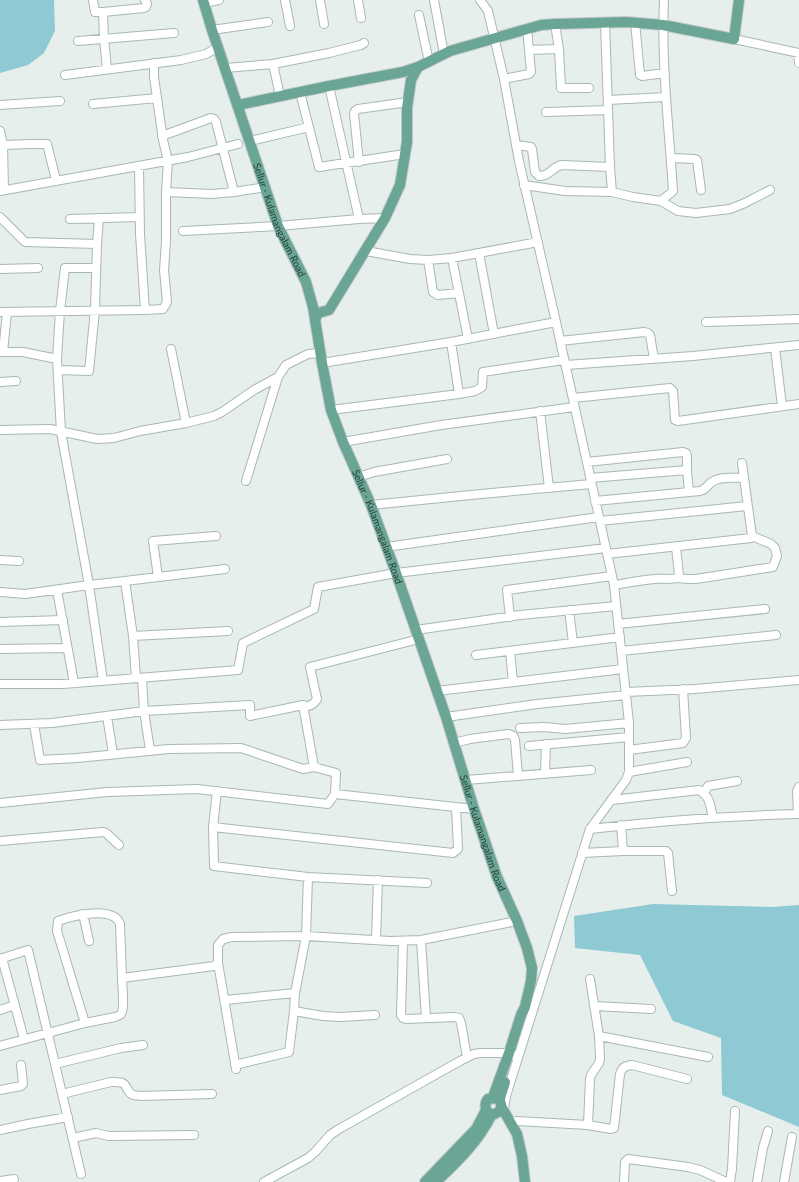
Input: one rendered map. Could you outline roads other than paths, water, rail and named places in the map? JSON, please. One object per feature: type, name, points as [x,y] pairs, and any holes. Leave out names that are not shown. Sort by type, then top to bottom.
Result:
[{"type":"main road","points":[[238,106],[280,96],[403,72],[418,67],[450,51],[527,29],[555,24],[635,22],[663,25],[734,40],[738,0]]},
{"type":"main road","name":"Sellur - Kulamangalam Road","points":[[203,1],[250,141],[263,187],[278,226],[306,282],[313,307],[331,410],[343,442],[371,505],[396,573],[446,717],[474,809],[497,877],[517,921],[527,948],[532,968],[531,981],[525,1007],[526,1019],[511,1054]]},
{"type":"main road","points":[[315,320],[318,313],[329,310],[385,218],[400,185],[407,142],[408,102],[411,80],[418,67]]},
{"type":"main road","points":[[425,1182],[496,1107],[511,1054]]},
{"type":"main road","points":[[436,1182],[474,1144],[483,1130],[496,1107],[506,1078],[511,1054]]},
{"type":"main road","points":[[496,1107],[510,1122],[517,1134],[522,1156],[525,1182]]},
{"type":"street","points":[[93,0],[95,12],[144,8],[147,4],[145,0]]},
{"type":"street","points":[[203,1],[219,0]]},
{"type":"street","points":[[285,0],[290,26]]},
{"type":"street","points":[[320,0],[324,24]]},
{"type":"street","points":[[358,0],[361,18]]},
{"type":"street","points":[[434,0],[444,54]]},
{"type":"street","points":[[480,0],[488,11],[493,38],[504,79],[524,185],[614,585],[629,722],[630,772],[612,800],[590,829],[506,1096],[496,1107]]},
{"type":"street","points":[[661,201],[673,191],[666,97],[663,25],[664,0]]},
{"type":"street","points":[[103,12],[107,69]]},
{"type":"street","points":[[419,15],[429,62]]},
{"type":"street","points":[[212,30],[268,22]]},
{"type":"street","points":[[605,22],[612,192]]},
{"type":"street","points":[[635,22],[640,75],[665,73]]},
{"type":"street","points":[[555,24],[559,49],[561,88],[589,88]]},
{"type":"street","points":[[504,79],[529,74],[531,72],[527,29]]},
{"type":"street","points":[[78,41],[174,33]]},
{"type":"street","points":[[734,40],[798,53],[799,64]]},
{"type":"street","points":[[225,68],[273,64],[329,53],[364,43]]},
{"type":"street","points":[[65,75],[181,60],[206,54],[218,47]]},
{"type":"street","points":[[529,50],[559,49]]},
{"type":"street","points":[[57,360],[23,352],[2,352],[3,312],[163,309],[167,302],[164,270],[168,160],[162,136],[154,63]]},
{"type":"street","points":[[273,64],[280,96]]},
{"type":"street","points":[[329,86],[359,219]]},
{"type":"street","points":[[300,92],[319,167],[347,164],[405,154]]},
{"type":"street","points":[[608,100],[666,97]]},
{"type":"street","points":[[93,104],[157,98]]},
{"type":"street","points":[[0,105],[60,101]]},
{"type":"street","points":[[359,162],[354,114],[355,111],[358,109],[408,102]]},
{"type":"street","points":[[546,112],[608,110]]},
{"type":"street","points":[[162,136],[214,118],[234,192]]},
{"type":"street","points":[[250,141],[309,127]]},
{"type":"street","points":[[0,131],[3,145],[2,190],[139,166],[238,144]]},
{"type":"street","points":[[3,145],[47,144],[56,180]]},
{"type":"street","points":[[516,145],[531,147],[535,172],[539,176],[546,175],[562,165],[610,167]]},
{"type":"street","points":[[671,158],[697,160],[701,190]]},
{"type":"street","points":[[139,166],[139,217],[145,310]]},
{"type":"street","points":[[524,185],[564,191],[612,192],[661,201],[678,211],[696,214],[730,209],[770,190]]},
{"type":"street","points":[[166,192],[212,194],[263,187]]},
{"type":"street","points":[[70,219],[139,217]]},
{"type":"street","points":[[58,370],[89,371],[95,310],[99,218]]},
{"type":"street","points":[[182,231],[385,218]]},
{"type":"street","points":[[1,220],[25,242],[97,244]]},
{"type":"street","points":[[366,251],[410,259],[428,260],[452,258],[538,242]]},
{"type":"street","points":[[479,253],[494,334]]},
{"type":"street","points":[[452,258],[468,339]]},
{"type":"street","points":[[428,260],[433,292],[438,295],[459,293]]},
{"type":"street","points":[[0,269],[38,268]]},
{"type":"street","points":[[96,268],[65,268],[60,311],[57,360],[61,432],[89,585],[103,681]]},
{"type":"street","points":[[706,322],[799,319]]},
{"type":"street","points":[[322,364],[556,322]]},
{"type":"street","points":[[560,341],[644,332],[650,335],[654,358]]},
{"type":"street","points":[[451,342],[458,394]]},
{"type":"street","points":[[331,410],[475,391],[482,386],[483,372],[565,362],[654,358],[799,345]]},
{"type":"street","points":[[775,348],[782,406]]},
{"type":"street","points":[[171,349],[186,423]]},
{"type":"street","points":[[246,482],[278,377],[286,365],[308,354],[320,353]]},
{"type":"street","points":[[0,430],[50,429],[97,439],[114,438],[140,431],[186,423],[214,416],[237,403],[254,390],[278,377]]},
{"type":"street","points":[[0,382],[16,381]]},
{"type":"street","points":[[573,398],[670,388],[673,391],[675,420],[678,421],[799,404]]},
{"type":"street","points":[[343,442],[441,425],[574,407]]},
{"type":"street","points":[[540,411],[549,488]]},
{"type":"street","points":[[586,462],[683,452],[686,453],[687,456],[689,492]]},
{"type":"street","points":[[358,477],[374,472],[447,459]]},
{"type":"street","points":[[742,463],[752,536]]},
{"type":"street","points":[[371,505],[549,488],[591,481],[687,470]]},
{"type":"street","points":[[595,501],[704,490],[710,483],[716,480],[744,478]]},
{"type":"street","points":[[386,547],[600,519],[747,506]]},
{"type":"street","points":[[158,577],[153,542],[216,536]]},
{"type":"street","points":[[0,684],[74,683],[238,670],[243,643],[314,609],[318,587],[396,573],[607,551],[676,547],[748,539],[752,536]]},
{"type":"street","points":[[614,585],[641,580],[677,578],[688,580],[773,567],[777,556],[775,548],[771,544],[752,536]]},
{"type":"street","points":[[676,547],[679,575],[677,578]]},
{"type":"street","points":[[0,560],[19,561]]},
{"type":"street","points":[[0,592],[25,594],[225,569]]},
{"type":"street","points":[[510,616],[507,590],[612,576]]},
{"type":"street","points":[[125,581],[138,678],[150,750]]},
{"type":"street","points":[[57,590],[74,683]]},
{"type":"street","points":[[0,725],[52,723],[144,711],[250,705],[250,716],[303,705],[303,707],[310,705],[317,699],[310,667],[418,635],[510,616],[616,606]]},
{"type":"street","points":[[618,624],[765,609]]},
{"type":"street","points":[[569,610],[573,643]]},
{"type":"street","points":[[0,622],[63,620]]},
{"type":"street","points":[[133,636],[228,631]]},
{"type":"street","points":[[621,651],[776,635]]},
{"type":"street","points":[[476,655],[620,638]]},
{"type":"street","points":[[0,649],[67,648]]},
{"type":"street","points":[[510,651],[513,682]]},
{"type":"street","points":[[437,691],[623,669]]},
{"type":"street","points":[[446,717],[531,704],[626,694],[799,680]]},
{"type":"street","points":[[629,750],[683,743],[685,741],[683,690]]},
{"type":"street","points":[[303,707],[314,767]]},
{"type":"street","points":[[107,716],[113,754]]},
{"type":"street","points":[[520,728],[544,727],[565,729],[629,722]]},
{"type":"street","points":[[0,803],[107,792],[197,789],[328,804],[335,794],[336,773],[314,767],[303,769],[240,748],[150,750],[77,758],[40,760],[34,724]]},
{"type":"street","points":[[454,743],[470,739],[508,734],[514,736],[516,740],[518,775]]},
{"type":"street","points":[[529,746],[629,737]]},
{"type":"street","points":[[545,773],[546,744]]},
{"type":"street","points":[[630,772],[687,762]]},
{"type":"street","points":[[466,780],[591,770]]},
{"type":"street","points":[[704,793],[708,786],[737,781]]},
{"type":"street","points":[[590,829],[621,825],[713,818],[798,814],[797,791],[799,787]]},
{"type":"street","points":[[612,800],[699,790],[709,799],[713,818]]},
{"type":"street","points":[[217,791],[213,827],[214,866],[308,877],[427,883]]},
{"type":"street","points":[[335,794],[474,809]]},
{"type":"street","points":[[213,827],[453,853],[458,849],[456,807]]},
{"type":"street","points":[[621,825],[623,851]]},
{"type":"street","points":[[0,841],[104,832],[119,845]]},
{"type":"street","points":[[582,853],[666,851],[668,853],[672,891]]},
{"type":"street","points":[[308,877],[306,936],[295,993],[289,1052],[235,1067],[218,963],[218,945],[223,940],[232,937],[306,936],[402,941],[421,940],[517,921]]},
{"type":"street","points":[[376,940],[378,880]]},
{"type":"street","points":[[83,914],[89,941]]},
{"type":"street","points":[[0,1046],[85,1023],[120,1016],[122,1013],[122,978],[120,924],[113,916],[83,914],[58,921],[57,931],[85,1023]]},
{"type":"street","points":[[421,940],[426,1018]]},
{"type":"street","points":[[402,941],[401,1015],[403,1018],[459,1018],[467,1057]]},
{"type":"street","points":[[24,1039],[1,958],[28,950],[81,1174]]},
{"type":"street","points":[[122,978],[214,966],[218,963]]},
{"type":"street","points":[[588,1125],[589,1083],[591,1075],[600,1059],[599,1036],[590,980]]},
{"type":"street","points":[[225,1000],[295,993]]},
{"type":"street","points":[[0,1010],[15,1005]]},
{"type":"street","points":[[594,1006],[651,1010]]},
{"type":"street","points":[[294,1011],[323,1016],[342,1017],[375,1015]]},
{"type":"street","points":[[599,1036],[708,1057]]},
{"type":"street","points":[[55,1064],[121,1048],[143,1046]]},
{"type":"street","points":[[270,1181],[308,1158],[330,1135],[339,1129],[467,1057],[480,1053],[511,1054]]},
{"type":"street","points":[[510,1122],[516,1121],[588,1125],[611,1129],[615,1126],[620,1074],[622,1069],[626,1066],[632,1064],[687,1079]]},
{"type":"street","points":[[0,1090],[21,1086],[24,1083],[21,1065]]},
{"type":"street","points":[[62,1094],[111,1082],[123,1083],[134,1095],[140,1096],[212,1094]]},
{"type":"street","points":[[730,1182],[735,1111]]},
{"type":"street","points":[[0,1130],[68,1117]]},
{"type":"street","points":[[757,1182],[763,1148],[768,1131]]},
{"type":"street","points":[[73,1138],[96,1133],[109,1136],[194,1135]]},
{"type":"street","points":[[784,1182],[792,1137]]},
{"type":"street","points":[[624,1182],[625,1162],[628,1159],[688,1167],[700,1170],[726,1182]]},
{"type":"street","points":[[0,1181],[14,1179]]},
{"type":"water","points":[[0,0],[54,0],[55,31],[44,53],[28,65],[0,73]]},
{"type":"water","points":[[653,904],[772,907],[799,905],[799,1127],[722,1095],[721,1038],[673,1021],[640,955],[575,948],[574,916]]}]
